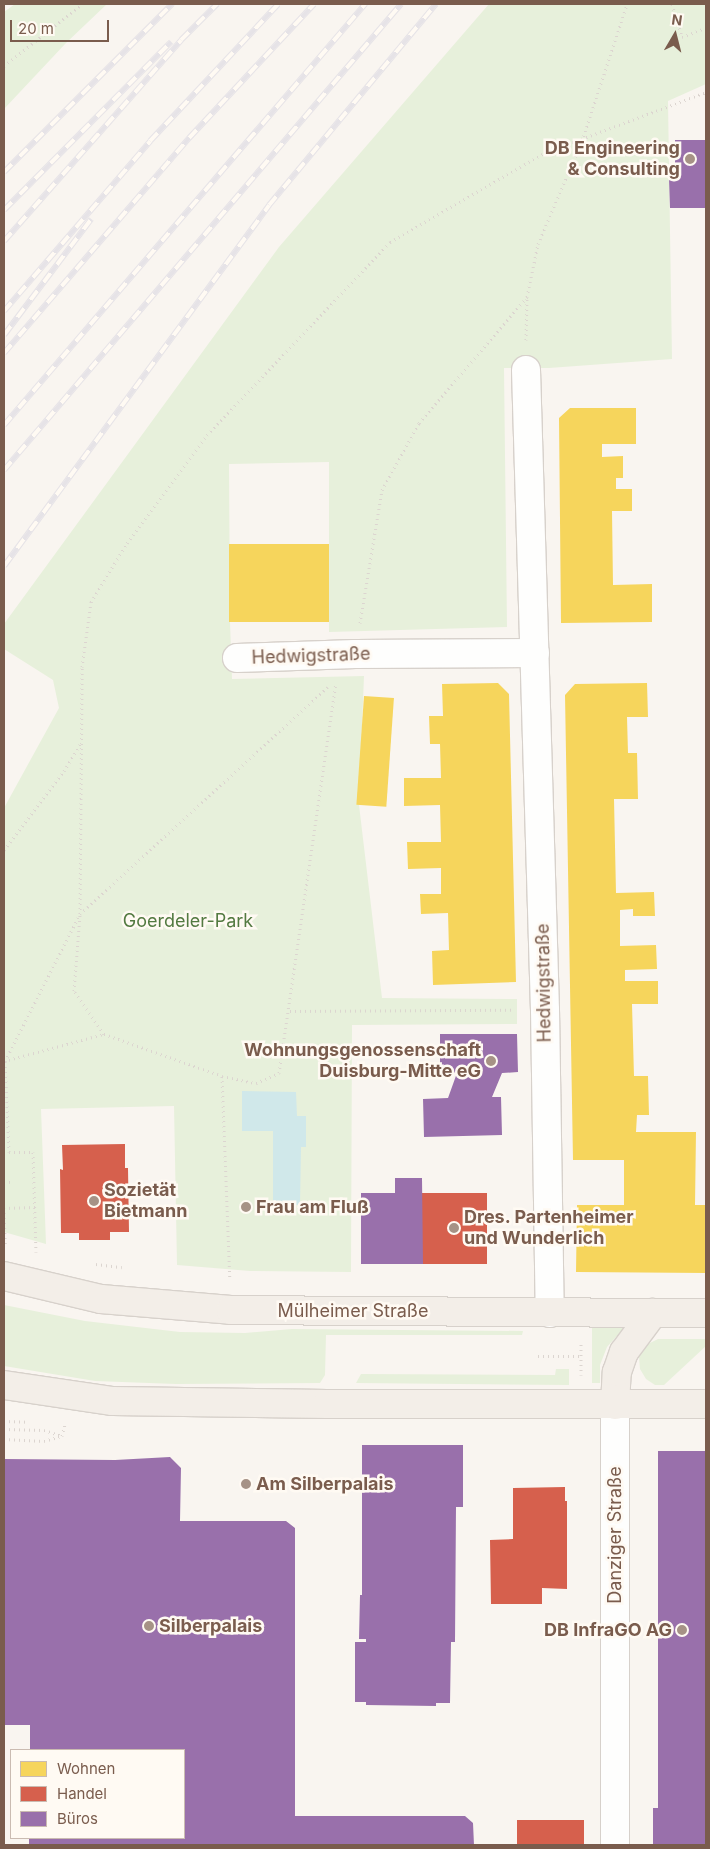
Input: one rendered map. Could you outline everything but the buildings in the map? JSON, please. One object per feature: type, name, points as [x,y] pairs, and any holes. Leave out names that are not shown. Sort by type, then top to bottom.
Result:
[{"type":"main road","name":"Mülheimer Straße","points":[[7,1278],[101,1299],[232,1310],[706,1313]]},
{"type":"main road","points":[[615,1405],[616,1372],[624,1352],[653,1312]]},
{"type":"main road","points":[[4,1385],[114,1401],[706,1404]]},
{"type":"street","name":"Hedwigstraße","points":[[526,370],[545,1020],[550,1313]]},
{"type":"street","name":"Hedwigstraße","points":[[236,658],[355,654],[535,653]]},
{"type":"street","name":"Danziger Straße","points":[[615,1405],[615,1845]]},
{"type":"path","points":[[4,66],[82,4]]},
{"type":"path","points":[[526,370],[527,297],[538,244],[582,141],[627,4]]},
{"type":"path","points":[[672,4],[682,37],[706,28]]},
{"type":"path","points":[[104,1034],[74,991],[80,914],[82,667],[91,602],[127,543],[206,436],[390,242],[544,153],[582,141],[706,92]]},
{"type":"path","points":[[355,654],[382,490],[420,423],[527,297]]},
{"type":"path","points":[[4,1061],[104,1034],[222,1076],[256,1083],[279,1073],[290,1011],[336,680],[80,914],[4,1061],[9,1152]]},
{"type":"path","points":[[4,850],[64,770],[82,742]]},
{"type":"path","points":[[290,1011],[489,1010]]},
{"type":"path","points":[[222,1076],[232,1310]]},
{"type":"path","points":[[4,1152],[33,1152],[36,1256]]},
{"type":"path","points":[[4,1183],[14,1181]]},
{"type":"path","points":[[5,1248],[4,1208],[35,1207]]},
{"type":"path","points":[[538,1356],[581,1356]]},
{"type":"path","points":[[62,1436],[65,1424]]},
{"type":"path","points":[[4,1429],[44,1430],[62,1436]]},
{"type":"path","points":[[4,1439],[44,1441],[62,1436]]},
{"type":"green space","points":[[15,4],[107,4],[66,43],[4,109],[4,12]]},
{"type":"green space","name":"Goerdeler-Park","points":[[489,4],[706,4],[706,84],[668,101],[672,359],[549,368],[504,368],[507,627],[329,632],[329,462],[229,464],[230,622],[232,679],[364,676],[359,805],[382,998],[517,999],[517,1024],[352,1025],[351,1272],[250,1271],[177,1265],[174,1106],[41,1109],[46,1244],[4,1232],[4,808],[59,708],[53,680],[4,649],[4,624],[279,247]]},
{"type":"green space","points":[[4,1305],[85,1321],[180,1332],[245,1333],[292,1329],[523,1331],[522,1335],[326,1335],[325,1375],[320,1383],[176,1384],[95,1381],[4,1366]]},
{"type":"green space","points":[[592,1328],[624,1328],[607,1347],[600,1365],[600,1383],[592,1383]]},
{"type":"green space","points":[[658,1339],[706,1339],[706,1346],[664,1385],[655,1385],[646,1379],[640,1369],[639,1357],[646,1345]]},
{"type":"green space","points":[[556,1369],[569,1369],[569,1385],[356,1383],[361,1374],[555,1375]]},
{"type":"water","points":[[242,1091],[296,1092],[297,1116],[306,1116],[306,1147],[301,1147],[300,1205],[273,1205],[273,1131],[242,1131]]},
{"type":"railway","points":[[4,172],[172,4]]},
{"type":"railway","points":[[4,241],[181,40],[217,4]]},
{"type":"railway","points":[[4,311],[150,141],[278,4]]},
{"type":"railway","points":[[4,353],[189,138],[314,4]]},
{"type":"railway","points":[[4,425],[365,4]]},
{"type":"railway","points":[[4,470],[401,4]]},
{"type":"railway","points":[[4,566],[269,205],[436,4]]},
{"type":"railway","points":[[4,210],[171,42]]},
{"type":"railway","points":[[4,335],[91,219]]},
{"type":"place","name":"DB Engineering & Consulting","points":[[690,159]]},
{"type":"place","name":"Wohnungsgenossenschaft Duisburg-Mitte eG","points":[[491,1061]]},
{"type":"place","name":"Sozietät Bietmann","points":[[94,1201]]},
{"type":"place","name":"Frau am Fluß","points":[[246,1207]]},
{"type":"place","name":"Dres. Partenheimer und Wunderlich","points":[[454,1228]]},
{"type":"place","name":"Am Silberpalais","points":[[246,1484]]},
{"type":"place","name":"Silberpalais","points":[[149,1626]]},
{"type":"place","name":"DB InfraGO AG","points":[[682,1630]]}]
